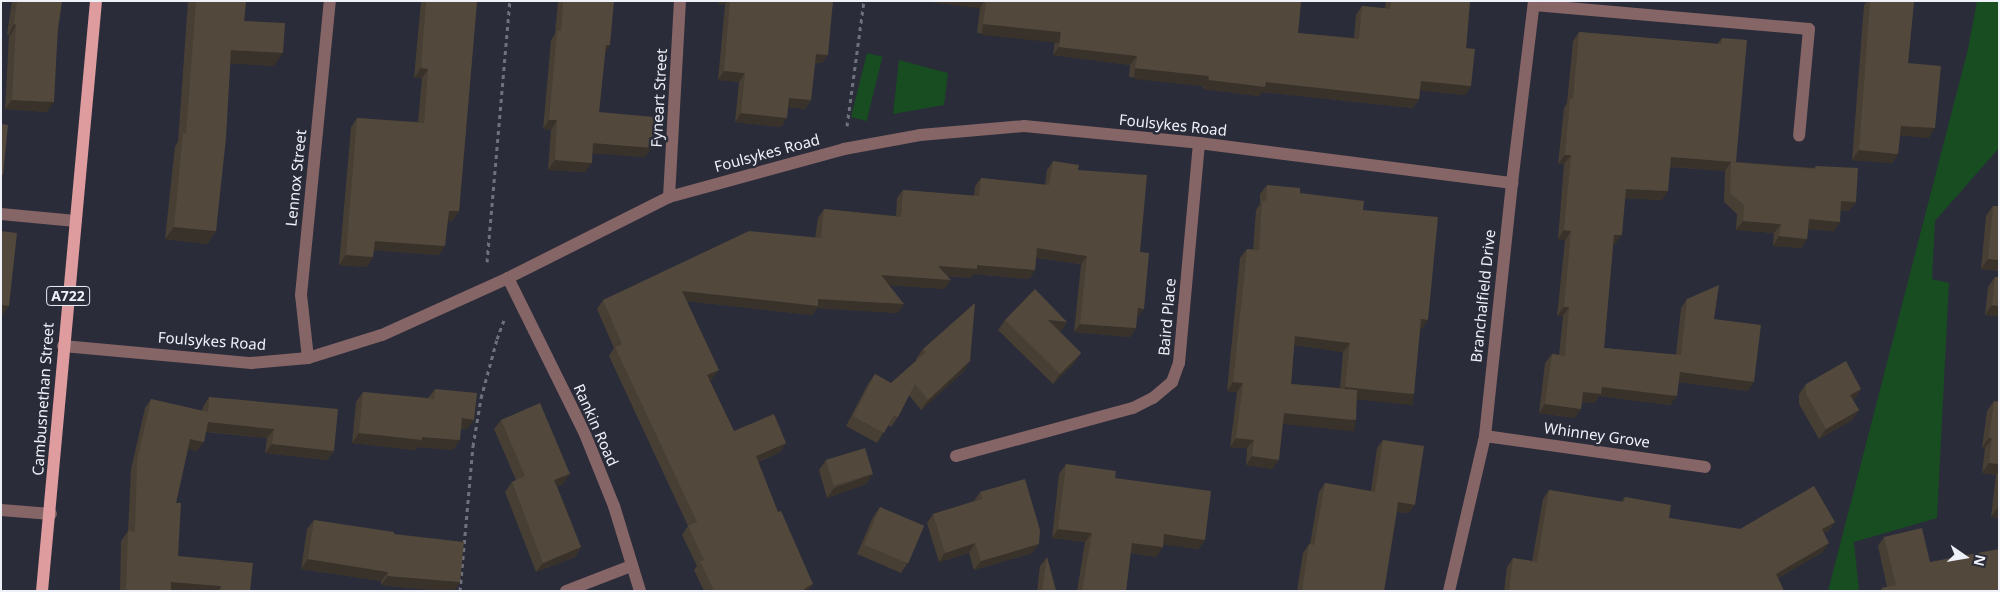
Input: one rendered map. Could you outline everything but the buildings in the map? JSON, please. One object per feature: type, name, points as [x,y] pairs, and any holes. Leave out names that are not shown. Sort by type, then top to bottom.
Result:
[{"type":"main road","name":"Cambusnethan Street","points":[[42,591],[51,514],[63,346],[96,1]]},
{"type":"street","name":"Lennox Street","points":[[308,358],[301,295],[330,1]]},
{"type":"street","name":"Fyneart Street","points":[[670,197],[680,1]]},
{"type":"street","points":[[1534,3],[1809,29],[1799,136]]},
{"type":"street","name":"Branchalfield Drive","points":[[1449,591],[1485,436],[1512,183],[1534,3]]},
{"type":"street","name":"Foulsykes Road","points":[[63,346],[251,363],[308,358],[382,335],[508,278],[670,197],[844,149],[920,135],[1024,126],[1199,143],[1512,183]]},
{"type":"street","name":"Baird Place","points":[[956,456],[1133,408],[1154,398],[1172,382],[1179,363],[1199,143]]},
{"type":"street","points":[[1,214],[76,221]]},
{"type":"street","name":"Rankin Road","points":[[508,278],[585,434],[614,506],[640,591]]},
{"type":"street","name":"Whinney Grove","points":[[1485,436],[1705,467]]},
{"type":"street","points":[[1,510],[51,514]]},
{"type":"street","points":[[566,591],[631,566]]},
{"type":"path","points":[[484,289],[510,1]]},
{"type":"path","points":[[844,149],[864,1]]},
{"type":"path","points":[[460,591],[473,446],[481,398],[497,339],[516,294]]},
{"type":"green space","points":[[1977,1],[1999,1],[1999,148],[1935,221],[1932,279],[1949,283],[1937,518],[1854,542],[1859,591],[1828,591],[1968,49]]},
{"type":"green space","points":[[867,53],[883,57],[867,121],[851,117]]},
{"type":"green space","points":[[899,60],[948,73],[944,105],[893,114]]}]
